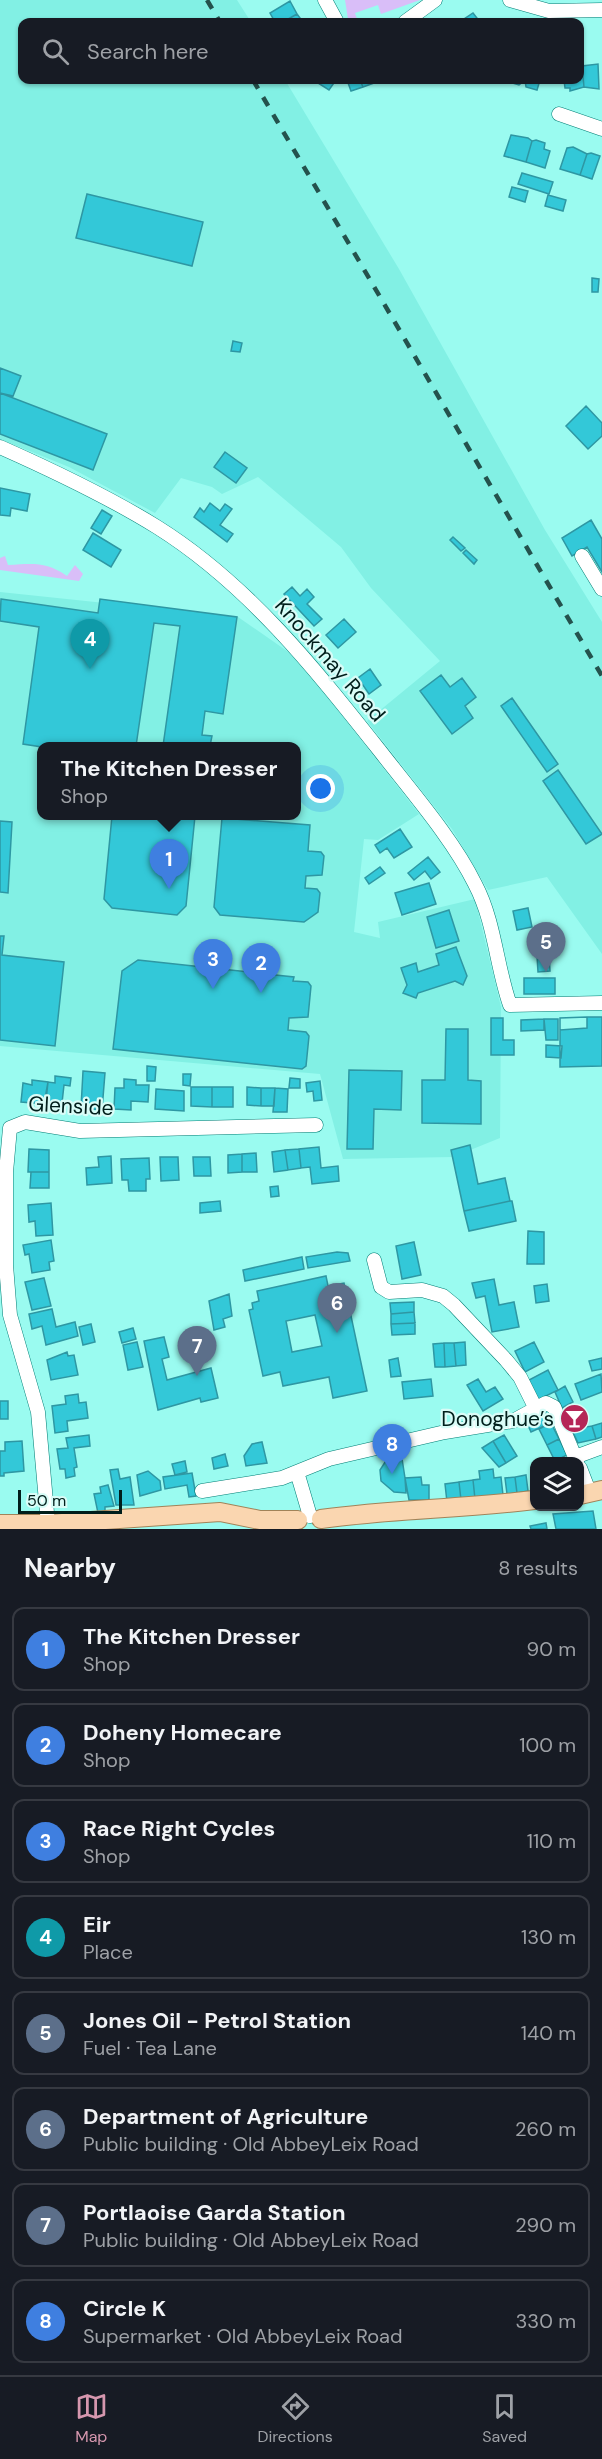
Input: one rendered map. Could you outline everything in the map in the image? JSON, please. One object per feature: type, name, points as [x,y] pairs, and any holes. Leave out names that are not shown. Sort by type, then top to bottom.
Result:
[{"type":"main road","points":[[0,1524],[48,1524],[220,1512],[267,1524],[310,1523],[369,1512],[428,1510],[530,1500]]},
{"type":"main road","points":[[342,1529],[369,1512]]},
{"type":"street","points":[[325,0],[335,18]]},
{"type":"street","points":[[410,18],[435,0]]},
{"type":"street","points":[[510,0],[549,11],[602,10]]},
{"type":"street","points":[[559,114],[602,129]]},
{"type":"street","name":"Knockmay Road","points":[[0,447],[87,487],[159,528],[235,588],[296,648],[395,771],[467,869],[485,906],[510,1005],[602,1003]]},
{"type":"street","points":[[582,556],[601,584]]},
{"type":"street","name":"Glenside","points":[[48,1524],[38,1413],[9,1315],[6,1265],[6,1172],[10,1128],[25,1122],[80,1131],[316,1125]]},
{"type":"street","points":[[374,1260],[381,1287],[389,1292],[422,1290],[443,1296],[454,1305],[520,1377],[536,1409]]},
{"type":"street","points":[[202,1491],[282,1478],[329,1459],[445,1432],[513,1421],[546,1403],[554,1407],[575,1457]]},
{"type":"street","points":[[584,1458],[602,1447]]},
{"type":"street","points":[[297,1472],[310,1523]]},
{"type":"street","points":[[584,1476],[593,1494]]},
{"type":"shaded area","points":[[0,0],[237,0],[248,18],[18,18],[18,84],[287,84],[399,269],[545,530],[602,622],[602,954],[547,877],[488,890],[452,829],[367,721],[440,661],[371,588],[341,547],[258,477],[222,494],[212,487],[181,478],[155,513],[69,467],[0,439]]},
{"type":"shaded area","points":[[345,0],[420,0],[381,14],[378,5],[355,13],[357,18],[348,18]]},
{"type":"shaded area","points":[[5,556],[8,565],[45,566],[67,576],[75,565],[83,574],[79,581],[0,570],[0,558]]},
{"type":"shaded area","points":[[0,592],[238,617],[297,658],[419,814],[378,840],[364,839],[354,932],[380,938],[378,922],[475,899],[501,1007],[500,1138],[453,1157],[343,1159],[320,1074],[0,1046]]},
{"type":"building","points":[[290,1],[297,14],[290,18],[273,18],[270,13]]},
{"type":"building","points":[[473,13],[477,18],[466,18]]},
{"type":"building","points":[[598,64],[599,89],[584,87],[584,66]]},
{"type":"building","points":[[320,84],[333,84],[329,90]]},
{"type":"building","points":[[348,84],[362,84],[363,87],[351,91]]},
{"type":"building","points":[[526,84],[539,84],[537,90],[526,87]]},
{"type":"building","points":[[564,84],[584,84],[584,87],[570,91],[570,88],[565,88]]},
{"type":"building","points":[[511,135],[532,141],[526,162],[504,156]]},
{"type":"building","points":[[532,141],[545,143],[544,149],[550,151],[545,168],[526,162]]},
{"type":"building","points":[[573,147],[587,154],[580,175],[560,169],[567,148]]},
{"type":"building","points":[[587,154],[600,156],[592,179],[580,175]]},
{"type":"building","points":[[522,173],[553,182],[549,194],[518,184]]},
{"type":"building","points":[[512,187],[528,191],[525,202],[509,197]]},
{"type":"building","points":[[87,194],[203,222],[192,266],[76,238]]},
{"type":"building","points":[[548,195],[566,200],[563,211],[545,206]]},
{"type":"building","points":[[592,278],[599,279],[598,292],[592,292]]},
{"type":"building","points":[[233,341],[242,343],[240,352],[231,351]]},
{"type":"building","points":[[0,368],[21,376],[13,396],[0,393]]},
{"type":"building","points":[[0,393],[107,434],[93,470],[0,434]]},
{"type":"building","points":[[586,406],[602,423],[602,436],[588,449],[566,426]]},
{"type":"building","points":[[225,452],[247,468],[236,483],[214,467]]},
{"type":"building","points":[[0,488],[30,494],[27,511],[11,508],[10,516],[0,515]]},
{"type":"building","points":[[210,503],[220,511],[225,504],[232,509],[220,525],[233,534],[227,542],[194,517],[200,508],[204,512]]},
{"type":"building","points":[[102,510],[112,516],[101,534],[91,528]]},
{"type":"building","points":[[591,520],[602,539],[602,572],[587,547],[572,556],[562,538]]},
{"type":"building","points":[[93,533],[121,550],[111,567],[83,550]]},
{"type":"building","points":[[453,537],[465,548],[461,551],[450,540]]},
{"type":"building","points":[[466,550],[477,560],[474,564],[463,553]]},
{"type":"building","points":[[292,587],[300,596],[307,589],[314,597],[307,604],[322,619],[314,626],[284,594]]},
{"type":"building","points":[[1,599],[98,613],[100,599],[237,617],[223,714],[205,711],[202,735],[212,736],[211,742],[164,742],[180,626],[154,623],[137,742],[37,742],[37,746],[23,744],[39,627],[0,621]]},
{"type":"building","points":[[344,619],[356,632],[338,648],[326,635]]},
{"type":"building","points":[[370,669],[381,685],[369,694],[358,678]]},
{"type":"building","points":[[441,675],[450,687],[462,678],[476,697],[465,706],[473,718],[452,734],[420,691]]},
{"type":"building","points":[[512,698],[558,764],[547,772],[501,706]]},
{"type":"building","points":[[558,770],[602,834],[586,844],[543,781]]},
{"type":"building","points":[[112,820],[195,820],[186,906],[177,915],[112,908],[104,899]]},
{"type":"building","points":[[222,820],[310,825],[308,851],[321,852],[324,856],[322,875],[306,876],[305,888],[317,889],[320,893],[318,912],[304,922],[220,915],[214,907]]},
{"type":"building","points":[[0,821],[12,822],[8,893],[0,892]]},
{"type":"building","points":[[400,829],[412,847],[394,858],[387,848],[380,853],[375,845]]},
{"type":"building","points":[[428,857],[440,872],[431,879],[425,871],[414,880],[408,873]]},
{"type":"building","points":[[380,867],[385,873],[369,884],[365,878]]},
{"type":"building","points":[[429,883],[436,904],[402,915],[395,893]]},
{"type":"building","points":[[528,908],[532,927],[517,930],[513,911]]},
{"type":"building","points":[[449,910],[459,941],[436,948],[427,917]]},
{"type":"building","points":[[0,936],[4,936],[2,955],[64,962],[55,1046],[0,1040]]},
{"type":"building","points":[[456,947],[467,976],[463,985],[455,981],[418,993],[416,998],[403,993],[407,985],[401,968],[416,963],[418,972],[439,965],[436,954]]},
{"type":"building","points":[[549,955],[550,971],[538,972],[537,956]]},
{"type":"building","points":[[138,960],[294,977],[293,981],[308,982],[311,986],[308,1017],[289,1018],[288,1030],[306,1032],[309,1036],[306,1066],[302,1069],[113,1049],[122,971]]},
{"type":"building","points":[[524,978],[555,978],[555,994],[524,994]]},
{"type":"building","points":[[587,1017],[587,1028],[560,1030],[560,1018]]},
{"type":"building","points":[[602,1017],[602,1066],[560,1067],[560,1018]]},
{"type":"building","points":[[491,1018],[503,1018],[503,1040],[514,1040],[514,1055],[491,1055]]},
{"type":"building","points":[[544,1019],[544,1030],[521,1031],[521,1020]]},
{"type":"building","points":[[544,1019],[558,1019],[558,1040],[546,1040]]},
{"type":"building","points":[[446,1029],[468,1029],[468,1080],[481,1081],[481,1124],[422,1123],[422,1080],[445,1080]]},
{"type":"building","points":[[546,1045],[562,1046],[561,1058],[546,1057]]},
{"type":"building","points":[[147,1066],[156,1067],[155,1081],[147,1081]]},
{"type":"building","points":[[349,1070],[402,1071],[401,1110],[374,1109],[373,1149],[347,1149]]},
{"type":"building","points":[[83,1071],[105,1073],[102,1110],[81,1108]]},
{"type":"building","points":[[183,1074],[191,1074],[190,1086],[183,1085]]},
{"type":"building","points":[[55,1076],[71,1078],[70,1086],[64,1085],[62,1103],[46,1101],[48,1082],[55,1083]]},
{"type":"building","points":[[290,1078],[300,1079],[300,1088],[289,1088]]},
{"type":"building","points":[[124,1079],[136,1080],[136,1085],[149,1085],[148,1102],[131,1101],[131,1110],[114,1109],[115,1088],[124,1088]]},
{"type":"building","points":[[32,1080],[48,1082],[44,1104],[21,1102],[23,1083],[32,1085]]},
{"type":"building","points":[[320,1081],[322,1100],[314,1101],[313,1091],[307,1092],[306,1083]]},
{"type":"building","points":[[191,1087],[212,1087],[212,1107],[191,1106]]},
{"type":"building","points":[[212,1087],[233,1087],[233,1107],[212,1107]]},
{"type":"building","points":[[247,1087],[261,1088],[261,1106],[247,1105]]},
{"type":"building","points":[[261,1088],[275,1088],[274,1106],[261,1106]]},
{"type":"building","points":[[275,1088],[288,1089],[287,1112],[273,1112]]},
{"type":"building","points":[[156,1089],[184,1091],[184,1111],[155,1109]]},
{"type":"building","points":[[470,1145],[478,1184],[505,1178],[510,1201],[464,1211],[451,1150]]},
{"type":"building","points":[[319,1147],[321,1168],[338,1166],[339,1181],[312,1184],[310,1167],[301,1168],[299,1149]]},
{"type":"building","points":[[29,1149],[49,1150],[49,1172],[28,1172]]},
{"type":"building","points":[[299,1149],[301,1168],[288,1170],[285,1150]]},
{"type":"building","points":[[285,1150],[288,1170],[274,1172],[272,1152]]},
{"type":"building","points":[[256,1153],[257,1172],[242,1172],[242,1154]]},
{"type":"building","points":[[242,1154],[242,1172],[228,1173],[228,1155]]},
{"type":"building","points":[[111,1156],[112,1183],[87,1185],[86,1168],[99,1167],[98,1157]]},
{"type":"building","points":[[160,1157],[178,1157],[179,1180],[161,1181]]},
{"type":"building","points":[[193,1157],[210,1157],[211,1176],[194,1176]]},
{"type":"building","points":[[149,1158],[150,1179],[146,1179],[146,1191],[129,1191],[128,1180],[122,1180],[121,1159]]},
{"type":"building","points":[[31,1172],[49,1172],[49,1188],[30,1188]]},
{"type":"building","points":[[278,1186],[279,1196],[271,1197],[270,1187]]},
{"type":"building","points":[[220,1201],[221,1211],[200,1213],[200,1203]]},
{"type":"building","points":[[512,1201],[516,1221],[469,1231],[464,1211]]},
{"type":"building","points":[[51,1203],[53,1235],[36,1236],[35,1221],[29,1222],[28,1205]]},
{"type":"building","points":[[528,1231],[544,1232],[544,1264],[527,1264]]},
{"type":"building","points":[[51,1240],[54,1261],[49,1262],[50,1270],[32,1273],[29,1254],[25,1255],[23,1245]]},
{"type":"building","points":[[414,1242],[421,1275],[402,1279],[396,1246]]},
{"type":"building","points":[[337,1252],[348,1253],[350,1261],[308,1268],[306,1257]]},
{"type":"building","points":[[302,1257],[304,1269],[245,1281],[243,1270]]},
{"type":"building","points":[[326,1276],[328,1286],[344,1283],[367,1391],[333,1398],[329,1377],[283,1386],[280,1372],[263,1376],[249,1310],[253,1309],[252,1303],[259,1301],[257,1291]],"holes":[[[315,1315],[322,1346],[292,1352],[286,1321]]]},
{"type":"building","points":[[44,1278],[51,1306],[32,1310],[25,1282]]},
{"type":"building","points":[[494,1279],[499,1305],[514,1302],[519,1327],[492,1332],[485,1296],[476,1298],[472,1283]]},
{"type":"building","points":[[547,1284],[549,1301],[536,1303],[534,1286]]},
{"type":"building","points":[[229,1294],[232,1316],[223,1319],[225,1327],[214,1330],[209,1301]]},
{"type":"building","points":[[414,1302],[414,1312],[391,1314],[390,1303]]},
{"type":"building","points":[[52,1309],[56,1327],[75,1322],[78,1336],[46,1345],[42,1326],[32,1329],[29,1314]]},
{"type":"building","points":[[414,1312],[415,1323],[391,1324],[391,1314]]},
{"type":"building","points":[[415,1323],[415,1334],[392,1335],[391,1324]]},
{"type":"building","points":[[91,1324],[95,1342],[83,1345],[79,1327]]},
{"type":"building","points":[[133,1328],[136,1339],[122,1343],[119,1332]]},
{"type":"building","points":[[164,1337],[169,1357],[162,1359],[167,1380],[211,1368],[218,1398],[201,1402],[200,1398],[158,1410],[144,1341]]},
{"type":"building","points":[[137,1342],[143,1367],[128,1370],[123,1345]]},
{"type":"building","points":[[465,1342],[466,1365],[456,1366],[454,1343]]},
{"type":"building","points":[[534,1342],[544,1362],[525,1372],[515,1351]]},
{"type":"building","points":[[444,1343],[445,1367],[435,1367],[433,1344]]},
{"type":"building","points":[[444,1343],[454,1343],[456,1366],[445,1367]]},
{"type":"building","points":[[67,1352],[68,1356],[74,1355],[78,1375],[51,1380],[47,1360]]},
{"type":"building","points":[[398,1358],[401,1376],[391,1377],[389,1360]]},
{"type":"building","points":[[602,1358],[602,1369],[592,1371],[589,1361]]},
{"type":"building","points":[[548,1370],[558,1390],[536,1401],[527,1381]]},
{"type":"building","points":[[601,1374],[602,1392],[581,1400],[575,1384]]},
{"type":"building","points":[[431,1379],[433,1396],[404,1399],[402,1382]]},
{"type":"building","points":[[478,1379],[486,1392],[495,1387],[503,1399],[483,1411],[467,1385]]},
{"type":"building","points":[[565,1386],[573,1402],[562,1408],[555,1392]]},
{"type":"building","points":[[78,1394],[79,1403],[86,1402],[88,1418],[67,1421],[68,1431],[55,1433],[52,1406],[66,1404],[65,1396]]},
{"type":"building","points":[[0,1401],[8,1401],[8,1419],[0,1419]]},
{"type":"building","name":"Donoghue’s","points":[[576,1407],[586,1427],[592,1426],[596,1439],[578,1443],[564,1413]]},
{"type":"building","points":[[546,1413],[551,1423],[531,1432],[527,1423]]},
{"type":"building","points":[[551,1423],[559,1439],[547,1445],[539,1429]]},
{"type":"building","points":[[602,1423],[602,1437],[596,1439],[592,1426]]},
{"type":"building","points":[[89,1435],[90,1446],[74,1448],[77,1467],[74,1468],[75,1476],[66,1478],[65,1469],[60,1469],[57,1449],[68,1448],[66,1438]]},
{"type":"building","points":[[504,1435],[517,1456],[506,1463],[493,1441]]},
{"type":"building","points":[[559,1439],[567,1455],[553,1457],[547,1445]]},
{"type":"building","points":[[22,1441],[24,1471],[4,1473],[4,1476],[0,1476],[0,1451],[5,1451],[5,1442]]},
{"type":"building","points":[[493,1441],[506,1463],[499,1467],[482,1448]]},
{"type":"building","points":[[262,1442],[267,1463],[246,1466],[244,1456],[252,1444]]},
{"type":"building","points":[[401,1452],[406,1493],[394,1492],[381,1481],[380,1470],[387,1459]]},
{"type":"building","points":[[225,1454],[228,1466],[214,1469],[212,1458]]},
{"type":"building","points":[[185,1461],[187,1472],[175,1475],[172,1464]]},
{"type":"building","points":[[118,1469],[120,1479],[130,1477],[134,1505],[116,1505],[110,1470]]},
{"type":"building","points":[[493,1469],[494,1478],[501,1477],[503,1495],[475,1499],[473,1480],[480,1479],[479,1471]]},
{"type":"building","points":[[148,1471],[160,1481],[161,1490],[140,1496],[137,1475]]},
{"type":"building","points":[[192,1473],[196,1496],[189,1497],[187,1485],[165,1489],[163,1477]]},
{"type":"building","points":[[526,1475],[528,1491],[517,1493],[515,1477]]},
{"type":"building","points":[[421,1477],[422,1485],[429,1485],[429,1500],[409,1500],[405,1478]]},
{"type":"building","points":[[515,1477],[517,1493],[507,1494],[505,1478]]},
{"type":"building","points":[[473,1480],[475,1499],[461,1500],[459,1482]]},
{"type":"building","points":[[459,1482],[461,1500],[447,1502],[445,1484]]},
{"type":"building","points":[[108,1485],[114,1506],[105,1507],[105,1511],[98,1513],[94,1494],[101,1493],[100,1487]]},
{"type":"building","points":[[593,1511],[596,1529],[556,1529],[553,1514]]},
{"type":"building","points":[[546,1523],[547,1529],[531,1529],[530,1526]]},
{"type":"railway","points":[[207,0],[218,18]]},
{"type":"railway","points":[[255,84],[602,676]]},
{"type":"place","name":"Eir","points":[[90,669]]},
{"type":"place","name":"The Kitchen Dresser","points":[[169,889]]},
{"type":"place","name":"Jones Oil - Petrol Station","points":[[546,972]]},
{"type":"place","name":"Race Right Cycles","points":[[213,989]]},
{"type":"place","name":"Doheny Homecare","points":[[261,993]]},
{"type":"place","name":"Department of Agriculture","points":[[337,1333]]},
{"type":"place","name":"Portlaoise Garda Station","points":[[197,1376]]},
{"type":"place","name":"Donoghue’s","points":[[575,1419]]},
{"type":"place","name":"Circle K","points":[[392,1474]]}]
